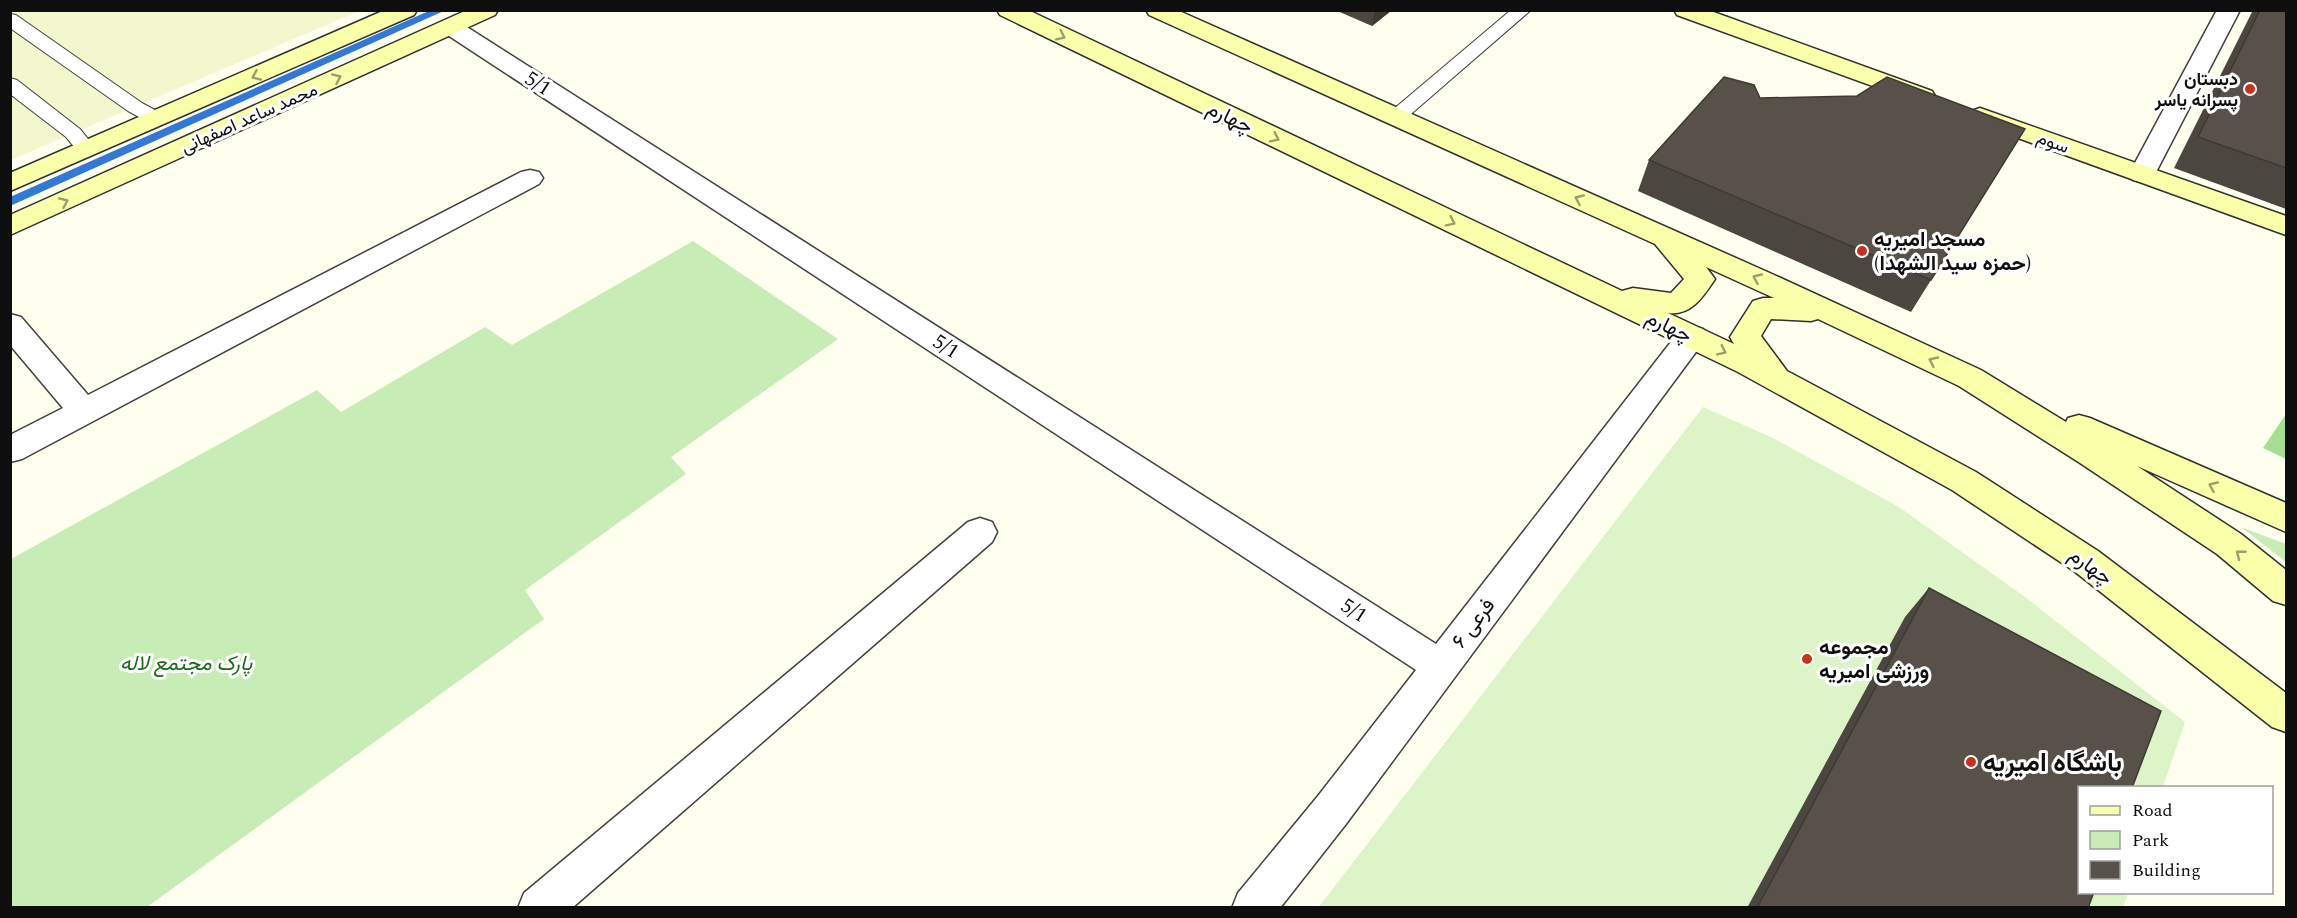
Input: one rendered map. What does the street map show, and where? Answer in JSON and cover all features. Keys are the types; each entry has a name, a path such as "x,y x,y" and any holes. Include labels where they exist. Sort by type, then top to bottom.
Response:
{"street":[{"name":"محمد ساعد اصفهانی","path":"10,183 406,10"},
{"name":"محمد ساعد اصفهانی","path":"10,226 488,10"},
{"name":"چهارم","path":"1008,10 1692,337 1779,380 1964,481 2086,561 2286,716"},
{"path":"1157,10 1828,311 1970,378 2286,518"},
{"name":"سوم","path":"1685,10 2286,226"},
{"path":"2142,174 2229,10"},
{"name":"5/1","path":"451,27 1440,666"},
{"path":"10,450 530,178"},
{"path":"1602,294 1678,304 1700,279 1661,236"},
{"path":"1779,380 1745,337 1763,308 1828,311"},
{"path":"10,324 84,411"},
{"name":"فرعی ۶","path":"1253,908 1332,810 1692,337"},
{"path":"1970,378 2089,452 2229,544 2286,590"},
{"path":"539,908 980,532"}],"lane":[{"path":"1396,117 1522,10"},
{"path":"10,19 135,107 157,119"},
{"path":"10,84 73,133 87,150"}],"green space":[{"path":"11,11 359,11 11,160"},
{"name":"پارک مجتمع لاله","path":"693,241 838,339 671,457 686,474 525,590 544,619 147,907 11,907 11,559 317,390 341,412 485,327 512,345"},
{"name":"مجموعه ورزشی امیریه","path":"1703,407 1773,438 1899,507 2025,597 2185,722 2163,786 2078,786 2078,894 2128,894 2123,907 1318,908"},
{"path":"2286,414 2286,459 2263,448"},
{"path":"2241,527 2286,544 2286,562"}],"building":[{"name":"دبستان پسرانه یاسر","path":"2260,10 2286,10 2286,168 2198,137"},
{"name":"مسجد امیریه (حمزه سید الشهدا)","path":"1724,77 1754,85 1760,98 1857,96 1887,77 2025,129 1931,280 1649,160"},
{"name":"باشگاه امیریه","path":"1929,588 2161,711 2133,786 2078,786 2078,894 2093,894 2088,908 1757,908"}],"waterway":[{"path":"10,202 441,10"}],"place":[{"name":"دبستان پسرانه یاسر","path":"2250,89"},
{"name":"مسجد امیریه (حمزه سید الشهدا)","path":"1862,251"},
{"name":"مجموعه ورزشی امیریه","path":"1807,659"},
{"name":"باشگاه امیریه","path":"1971,762"}]}
